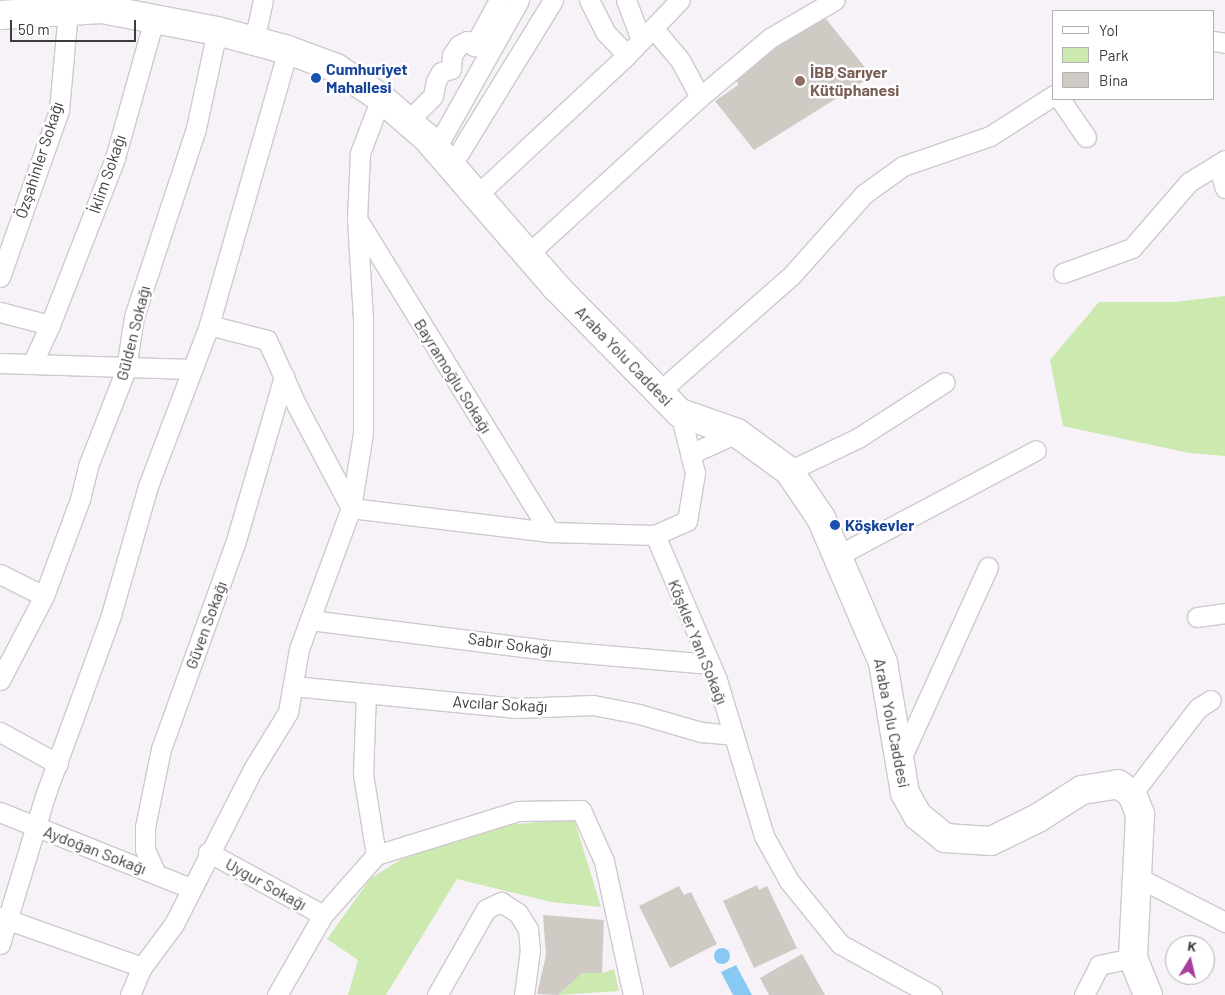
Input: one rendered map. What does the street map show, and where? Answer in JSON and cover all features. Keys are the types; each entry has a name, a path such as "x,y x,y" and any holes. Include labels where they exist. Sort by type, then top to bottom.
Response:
{"street":[{"path":"254,41 263,0"},
{"path":"444,157 553,0"},
{"path":"589,0 605,32 626,56"},
{"path":"626,0 647,34 680,60 700,97"},
{"path":"477,196 626,56 680,0"},
{"path":"528,254 700,97 770,38 835,0"},
{"path":"444,157 509,2"},
{"path":"408,121 432,96 441,72 458,72 452,55 459,45 467,41 474,46 509,2"},
{"name":"Araba Yolu Caddesi","path":"0,15 102,9 217,31 288,50 336,68 381,98 408,121 444,157 528,254 680,413 737,433 790,471 821,518 883,662 905,793 918,816 945,838 968,842 991,841 1038,818 1082,790 1118,784 1132,794"},
{"name":"Özşahinler Sokağı","path":"0,277 59,110 68,11"},
{"name":"İklim Sokağı","path":"50,325 115,158 154,19"},
{"name":"Gülden Sokağı","path":"0,680 6,650 44,596 80,499 88,466 126,369 134,317 196,128 217,31"},
{"path":"0,944 4,919 111,615 148,486 190,370 209,325 288,50"},
{"path":"660,391 791,276 864,194 903,166 990,136 1052,96"},
{"path":"130,995 142,967 174,924 208,852 288,712 300,649 351,508 363,433 363,319 357,219 360,153 381,98"},
{"path":"1061,100 1086,137"},
{"path":"1063,273 1132,248 1189,182 1222,162 1225,188"},
{"name":"Bayramoğlu Sokağı","path":"357,219 550,532"},
{"path":"0,312 50,325 32,364"},
{"path":"209,325 267,340 351,508"},
{"path":"0,363 190,370"},
{"name":"Güven Sokağı","path":"156,874 145,849 145,827 161,750 234,544 284,376"},
{"path":"790,471 858,438 946,382"},
{"path":"351,508 550,532 655,535 687,521 695,473 680,413"},
{"path":"690,454 737,433"},
{"path":"837,556 1036,450"},
{"name":"Köşkler Yanı Sokağı","path":"655,535 710,664 764,836 789,881 840,944 923,993"},
{"path":"899,762 988,567"},
{"path":"0,574 44,596"},
{"path":"1197,617 1225,613"},
{"name":"Sabır Sokağı","path":"310,620 547,650 710,664"},
{"name":"Avcılar Sokağı","path":"292,686 517,708 593,705 638,714 701,732 734,736"},
{"path":"366,693 363,774 376,855"},
{"path":"1148,995 1133,958 1134,914 1139,878 1140,814 1132,794 1198,708 1211,700"},
{"path":"0,732 58,764"},
{"path":"277,995 323,915 376,855 518,811 581,810 604,861 633,995"},
{"name":"Aydoğan Sokağı","path":"0,812 190,888"},
{"name":"Uygur Sokağı","path":"208,852 323,915"},
{"path":"1139,878 1225,922"},
{"path":"437,995 486,909 501,902 518,913 528,929 530,950 524,995"},
{"path":"4,919 142,967"},
{"path":"1084,995 1099,966 1133,958"}],"green space":[{"path":"1225,296 1225,456 1189,453 1063,426 1050,360 1099,302 1175,302"},
{"path":"574,819 601,907 551,902 457,879 386,995 348,995 358,960 327,939 371,878 410,854 492,826"},
{"path":"614,969 619,991 558,995 582,973 602,973"}],"water":[{"path":"722,948 730,956 722,964 714,956"},
{"path":"736,965 752,995 733,995 721,972"}],"building":[{"name":"İBB Sarıyer Kütüphanesi","path":"822,14 872,76 754,150 715,101 738,85 736,77"},
{"path":"757,885 759,890 767,886 797,948 754,968 723,901"},
{"path":"679,886 684,895 691,892 717,944 670,968 639,906"},
{"path":"543,915 604,920 602,973 582,973 558,995 537,994 546,955"},
{"path":"802,954 825,995 769,995 760,978"}],"place":[{"name":"Cumhuriyet Mahallesi","path":"316,78"},
{"name":"İBB Sarıyer Kütüphanesi","path":"800,81"},
{"name":"Köşkevler","path":"835,525"}]}
